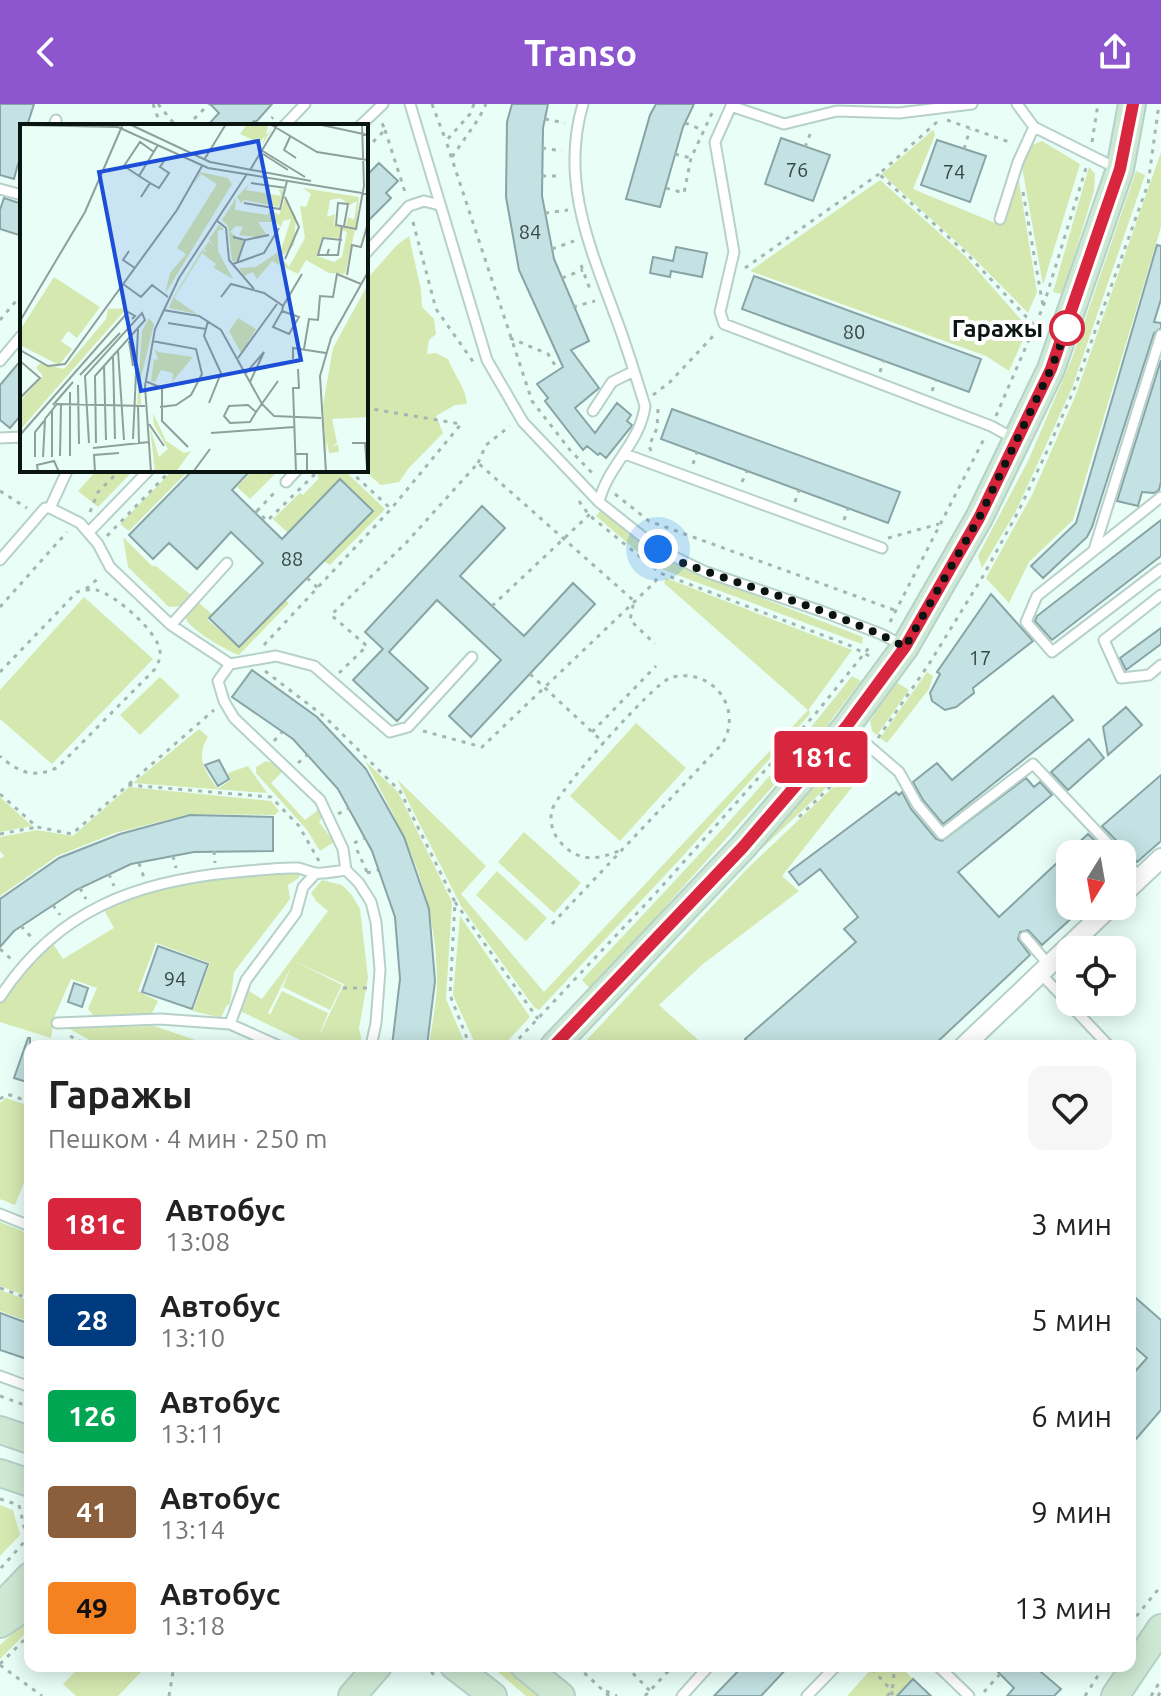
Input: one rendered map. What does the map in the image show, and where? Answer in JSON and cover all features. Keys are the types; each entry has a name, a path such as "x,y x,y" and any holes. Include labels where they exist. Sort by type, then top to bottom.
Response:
{"main road":[{"path":"560,1040 743,847 846,727 905,647 979,518 1066,329 1120,169 1132,104"},
{"path":"0,1430 24,1438"},
{"path":"0,1473 24,1482"},
{"path":"0,1612 24,1582"},
{"path":"0,1624 24,1608"},
{"path":"1136,1665 1161,1628"},
{"path":"352,1696 373,1672"},
{"path":"462,1672 493,1696"},
{"path":"531,1672 561,1696"},
{"path":"1115,1696 1131,1672"}],"street":[{"path":"1136,882 1161,858"},
{"path":"970,1040 1096,920"}],"lane":[{"path":"286,124 305,104"},
{"path":"362,124 383,104"},
{"path":"410,104 487,360 523,422 599,502 678,561 881,634 905,647"},
{"path":"583,104 577,125 575,189 584,232 645,406 638,435 603,484 599,502"},
{"path":"972,104 899,113 837,111 784,124 731,105 715,142 734,252 720,312 724,324 991,426 1017,440"},
{"path":"1017,104 1034,127 1120,169"},
{"path":"1000,219 1018,162 1034,127"},
{"path":"0,189 20,194"},
{"path":"368,251 409,206 424,201 439,205"},
{"path":"1094,550 1161,335"},
{"path":"0,361 20,337"},
{"path":"593,411 612,382 634,371"},
{"path":"0,438 20,437"},
{"path":"625,454 884,544"},
{"path":"50,508 66,472"},
{"path":"89,532 147,472"},
{"path":"286,482 295,472"},
{"path":"1161,497 1037,596 1026,622 1052,652 1161,569"},
{"path":"0,560 45,508 83,522 110,567 171,625 230,664"},
{"path":"171,625 227,563"},
{"path":"1161,595 1104,640 1121,678 1149,675 1161,665"},
{"path":"372,1040 379,989 376,922 371,902 346,870 343,849 320,800 234,718 224,701 218,681 230,664 250,660 276,656 314,666 390,732 408,727 472,657"},
{"path":"846,727 899,772 917,804 942,834 1033,764 1105,840"},
{"path":"0,997 25,961 58,932 111,901 147,886 191,876 251,871 298,868 316,873 346,870"},
{"path":"230,1024 246,980 296,913 303,887 316,873"},
{"path":"1136,873 1141,878"},
{"path":"1025,937 1045,969 1104,1040"},
{"path":"57,1023 160,1019 230,1024 266,1040"},
{"path":"0,1214 24,1224"},
{"path":"0,1376 24,1385"},
{"path":"682,1696 704,1672"},
{"path":"807,1696 830,1672"},
{"path":"944,1672 969,1696"}],"path":[{"path":"155,104 160,124"},
{"path":"155,104 174,124"},
{"path":"189,124 209,104"},
{"path":"432,104 532,401 570,450 603,484 649,521 897,611"},
{"path":"446,141 470,114 474,104"},
{"path":"452,157 486,104"},
{"path":"666,188 684,193 691,158 717,104"},
{"path":"518,1040 744,795 881,634 897,611 991,426 1043,307 1090,156 1098,104"},
{"path":"734,276 879,174 941,118 1014,144 1043,307"},
{"path":"545,119 568,124"},
{"path":"685,123 703,130"},
{"path":"964,149 970,128"},
{"path":"385,130 436,309 480,372"},
{"path":"542,148 565,152"},
{"path":"675,154 691,158"},
{"path":"879,174 965,252 1035,326"},
{"path":"542,176 564,176"},
{"path":"545,213 568,210"},
{"path":"552,249 574,241"},
{"path":"562,278 583,270"},
{"path":"0,320 20,296"},
{"path":"573,307 595,301"},
{"path":"652,396 670,382 724,324"},
{"path":"509,338 548,354 558,370"},
{"path":"879,374 884,360"},
{"path":"931,393 936,380"},
{"path":"652,455 649,446 657,428 657,407"},
{"path":"368,408 461,424 391,509 250,660 325,717 400,791 455,902 538,1019"},
{"path":"331,681 367,646 331,615 406,543 478,463 486,445 503,430"},
{"path":"691,471 697,452"},
{"path":"478,463 634,601"},
{"path":"740,488 747,471"},
{"path":"0,607 65,533 83,522 98,492 118,472"},
{"path":"98,544 169,472"},
{"path":"266,501 256,512 267,521 317,472"},
{"path":"351,472 391,509"},
{"path":"793,507 799,490"},
{"path":"842,524 848,508"},
{"path":"492,606 580,522"},
{"path":"884,544 939,524"},
{"path":"0,672 77,592 84,590 110,567"},
{"path":"408,727 482,747 655,582 660,573"},
{"path":"307,578 318,588"},
{"path":"0,756 23,773 40,775 58,767 155,669 161,657 154,635 107,594 84,590"},
{"path":"634,601 630,620 655,644"},
{"path":"592,732 656,666"},
{"path":"530,674 604,743"},
{"path":"552,924 623,849 722,744 730,719 728,706 722,694 698,678 682,676 667,679 557,796 551,823 561,843 582,857 592,859 623,849"},
{"path":"0,834 37,827 72,834 224,701"},
{"path":"272,743 282,732"},
{"path":"295,766 307,755"},
{"path":"128,785 271,797 299,826 320,862"},
{"path":"0,794 37,827"},
{"path":"337,814 349,808"},
{"path":"214,851 215,868"},
{"path":"173,856 177,873"},
{"path":"139,863 145,881"},
{"path":"367,873 378,870"},
{"path":"109,874 116,891"},
{"path":"80,888 89,904"},
{"path":"455,902 450,995 468,1040"},
{"path":"53,905 65,920"},
{"path":"21,926 35,942"},
{"path":"0,949 14,963"},
{"path":"343,988 369,988"},
{"path":"67,1034 78,1040"},
{"path":"0,1099 7,1094 24,1100"},
{"path":"0,1288 24,1297"},
{"path":"0,1396 24,1405"},
{"path":"0,1499 19,1505 24,1526"},
{"path":"0,1569 24,1542"},
{"path":"1136,1617 1161,1586"},
{"path":"24,1640 0,1665 42,1696"},
{"path":"169,1696 173,1672"},
{"path":"583,1672 609,1696"},
{"path":"632,1672 650,1691"},
{"path":"645,1696 667,1672"},
{"path":"874,1672 890,1694"},
{"path":"890,1694 894,1672"},
{"path":"1085,1696 1100,1672"},
{"path":"984,1692 1000,1674"},
{"path":"1151,1696 1161,1680"},
{"path":"604,1691 617,1696"}],"green space":[{"path":"933,130 935,135 913,189 1000,225 1018,175 1037,292 1028,313 972,256 882,174"},
{"path":"1042,141 1080,164 1043,285 1021,161 1032,145"},
{"path":"1161,152 1161,227 1073,520 1029,562 1009,603 986,578 1032,495 1075,397"},
{"path":"1089,167 1095,174 1094,191 1064,289 1061,294 1053,292"},
{"path":"1136,171 1145,175 1072,388 1017,509 982,568 978,556 1028,461 1071,361"},
{"path":"880,180 965,256 1028,328 1009,371 986,356 750,271"},
{"path":"409,236 422,307 434,319 436,334 429,340 427,354 436,353 448,359 467,404 455,405 436,416 443,433 399,482 381,485 365,472 368,472 368,278"},
{"path":"95,472 132,472 98,507 78,491"},
{"path":"171,472 187,472 129,531 120,524"},
{"path":"251,472 277,472 250,499 237,487"},
{"path":"320,472 346,472 385,509 330,565 324,561 372,511 340,480 288,533 273,519 300,493 303,495 319,478 317,475"},
{"path":"601,510 669,562 863,637 862,644 664,570 646,559 596,516"},
{"path":"123,537 152,566 191,595 180,606 169,607 128,567"},
{"path":"666,578 852,650 809,709 810,714 539,1010 461,906 397,779 486,866 461,894 544,992 808,710 664,583"},
{"path":"84,597 153,659 52,764 0,719 0,690"},
{"path":"285,600 289,603 239,655 200,633 186,618 188,611 198,602 212,614 208,620 239,647"},
{"path":"927,672 933,676 929,689 887,743 880,738"},
{"path":"852,676 861,681 825,728 591,990 582,980 754,793"},
{"path":"160,677 180,696 140,735 120,715"},
{"path":"896,682 909,690 877,735 872,731 870,721"},
{"path":"636,723 686,768 620,841 570,796"},
{"path":"199,729 208,737 202,751 203,764 218,789 230,780 228,773 248,766 267,793 133,783"},
{"path":"842,754 861,755 742,867"},
{"path":"865,757 871,763 782,876 799,891 703,964 659,1005 698,1040 587,1040 748,868"},
{"path":"266,761 282,772 271,783 305,820 318,810 322,817 319,822 334,842 320,851 307,830 256,773 256,767"},
{"path":"365,761 398,792 452,902 446,999 463,1040 430,1040 437,979 431,919 416,865"},
{"path":"129,787 271,801 279,811 275,815 190,814 115,833 57,856 0,896 0,859 4,856 0,851 0,837 37,830 73,836"},
{"path":"0,797 32,826 0,832"},
{"path":"524,832 581,883 554,913 498,862"},
{"path":"497,871 547,918 526,941 476,895"},
{"path":"299,872 299,878 288,885 290,899 234,972 230,1004 221,1018 193,1011 210,963 156,943 138,991 158,1001 150,1017 93,1015 88,1009 97,988 71,979 55,1015 51,1038 0,1022 0,1003 24,966 52,942 63,959 114,928 104,910 112,904 172,882"},
{"path":"322,880 342,885 360,909 368,977 359,1029 362,1040 300,1040 240,1011 246,989 262,999 328,911 311,893","holes":["294,961 344,984 318,1038 328,1013 282,991 270,1015 268,1013 291,967 283,987 330,1010 342,985"]},
{"path":"460,916 530,1017 509,1040 473,1040 453,995"},
{"path":"154,1026 195,1040 89,1040 68,1028"},
{"path":"6,1098 24,1104 24,1183 15,1205 0,1199 0,1103"},
{"path":"0,1222 24,1232 24,1295 0,1286"},
{"path":"0,1290 24,1299 24,1320 0,1311"},
{"path":"0,1505 13,1510 20,1535 0,1556"},
{"path":"24,1623 24,1635 0,1659 0,1645"},
{"path":"75,1672 141,1672 118,1696 76,1696 63,1684"},
{"path":"498,1672 517,1672 546,1696 526,1696"},
{"path":"869,1672 906,1672 913,1679 903,1690 908,1696 847,1696"}],"building":[{"path":"0,104 34,104 28,124 20,124 20,164 14,179 0,175"},
{"path":"210,104 272,104 251,124 209,124 219,113"},
{"path":"512,104 548,104 543,128 542,196 554,259 589,341 571,350 599,388 575,408 595,433 617,403 631,415 627,421 631,427 606,458 587,446 583,450 545,401 548,398 537,384 563,367 519,270 506,197 507,122"},
{"path":"656,104 694,104 683,127 660,207 626,199 650,115"},
{"path":"781,138 830,155 813,201 765,184"},
{"path":"937,140 986,156 970,202 921,185"},
{"path":"379,163 398,181 386,193 391,198 368,221 368,174"},
{"path":"4,198 20,203 20,235 0,229 0,210"},
{"path":"1157,245 1161,246 1161,299 1154,322 1161,323 1161,328 1154,333 1092,527 1087,537 1043,578 1031,566 1076,523"},
{"path":"676,247 707,253 702,277 671,271 670,277 650,273 653,257 673,261"},
{"path":"754,276 981,359 969,392 742,309"},
{"path":"1161,360 1161,482 1159,490 1154,493 1142,492 1138,506 1117,501"},
{"path":"20,361 20,416 10,428 0,420 0,385"},
{"path":"672,409 900,492 888,523 661,439"},
{"path":"191,472 249,472 232,490 282,539 340,479 373,511 239,647 209,618 263,563 231,532 197,569 169,543 153,559 129,535"},
{"path":"482,506 505,528 460,576 524,636 573,583 595,604 471,737 449,716 501,660 437,600 389,652 428,688 397,721 353,680 383,649 365,632"},
{"path":"1161,520 1161,556 1052,640 1035,621 1037,616"},
{"path":"991,594 1033,641 973,688 974,693 956,707 945,710 932,701 930,693 940,674 937,672"},
{"path":"1161,628 1161,644 1126,670 1120,658"},
{"path":"252,670 317,717 366,769 404,837 429,909 435,981 428,1040 393,1040 400,979 395,917 372,851 338,789 293,739 232,697"},
{"path":"1053,696 1073,720 943,824 913,782 937,763 952,780"},
{"path":"1126,707 1142,725 1108,755 1103,727"},
{"path":"1089,739 1104,758 1068,790 1051,772"},
{"path":"219,760 229,779 218,786 205,765"},
{"path":"1161,775 1161,841 1137,862 1136,840 1116,840 1102,826"},
{"path":"1026,778 1034,787 1040,782 1052,795 958,872 999,917 1056,864 1056,920 1070,920 1042,945 1028,930 1020,932 1018,939 1030,955 939,1040 746,1040 856,942 844,929 858,917 820,869 799,885 789,872 896,792 899,795 902,792 911,809 936,839 942,841"},
{"path":"190,815 273,817 273,851 194,852 131,864 76,890 14,931 0,947 0,899 59,858 120,834"},
{"path":"158,946 208,964 192,1009 142,992"},
{"path":"74,983 88,988 82,1007 68,1002"},
{"path":"24,1049 24,1081 14,1078"},
{"path":"1136,1298 1161,1320 1161,1410 1136,1439 1136,1370 1147,1358 1136,1348"},
{"path":"0,1313 24,1322 24,1358 0,1350"},
{"path":"737,1672 783,1672 761,1696 714,1696"},
{"path":"998,1672 1041,1672 1061,1689 1054,1696 1007,1696 1014,1688"},
{"path":"913,1679 931,1696 897,1696"}],"bus line":[{"name":"181с","path":"560,1040 743,847 846,727 905,647 979,518 1051,369 1120,169 1133,104"}],"place":[{"name":"Гаражы","path":"1067,328"}],"route":[{"path":"658,549 678,561 821,611 881,634 905,647 979,518 1051,369 1067,328"}]}
